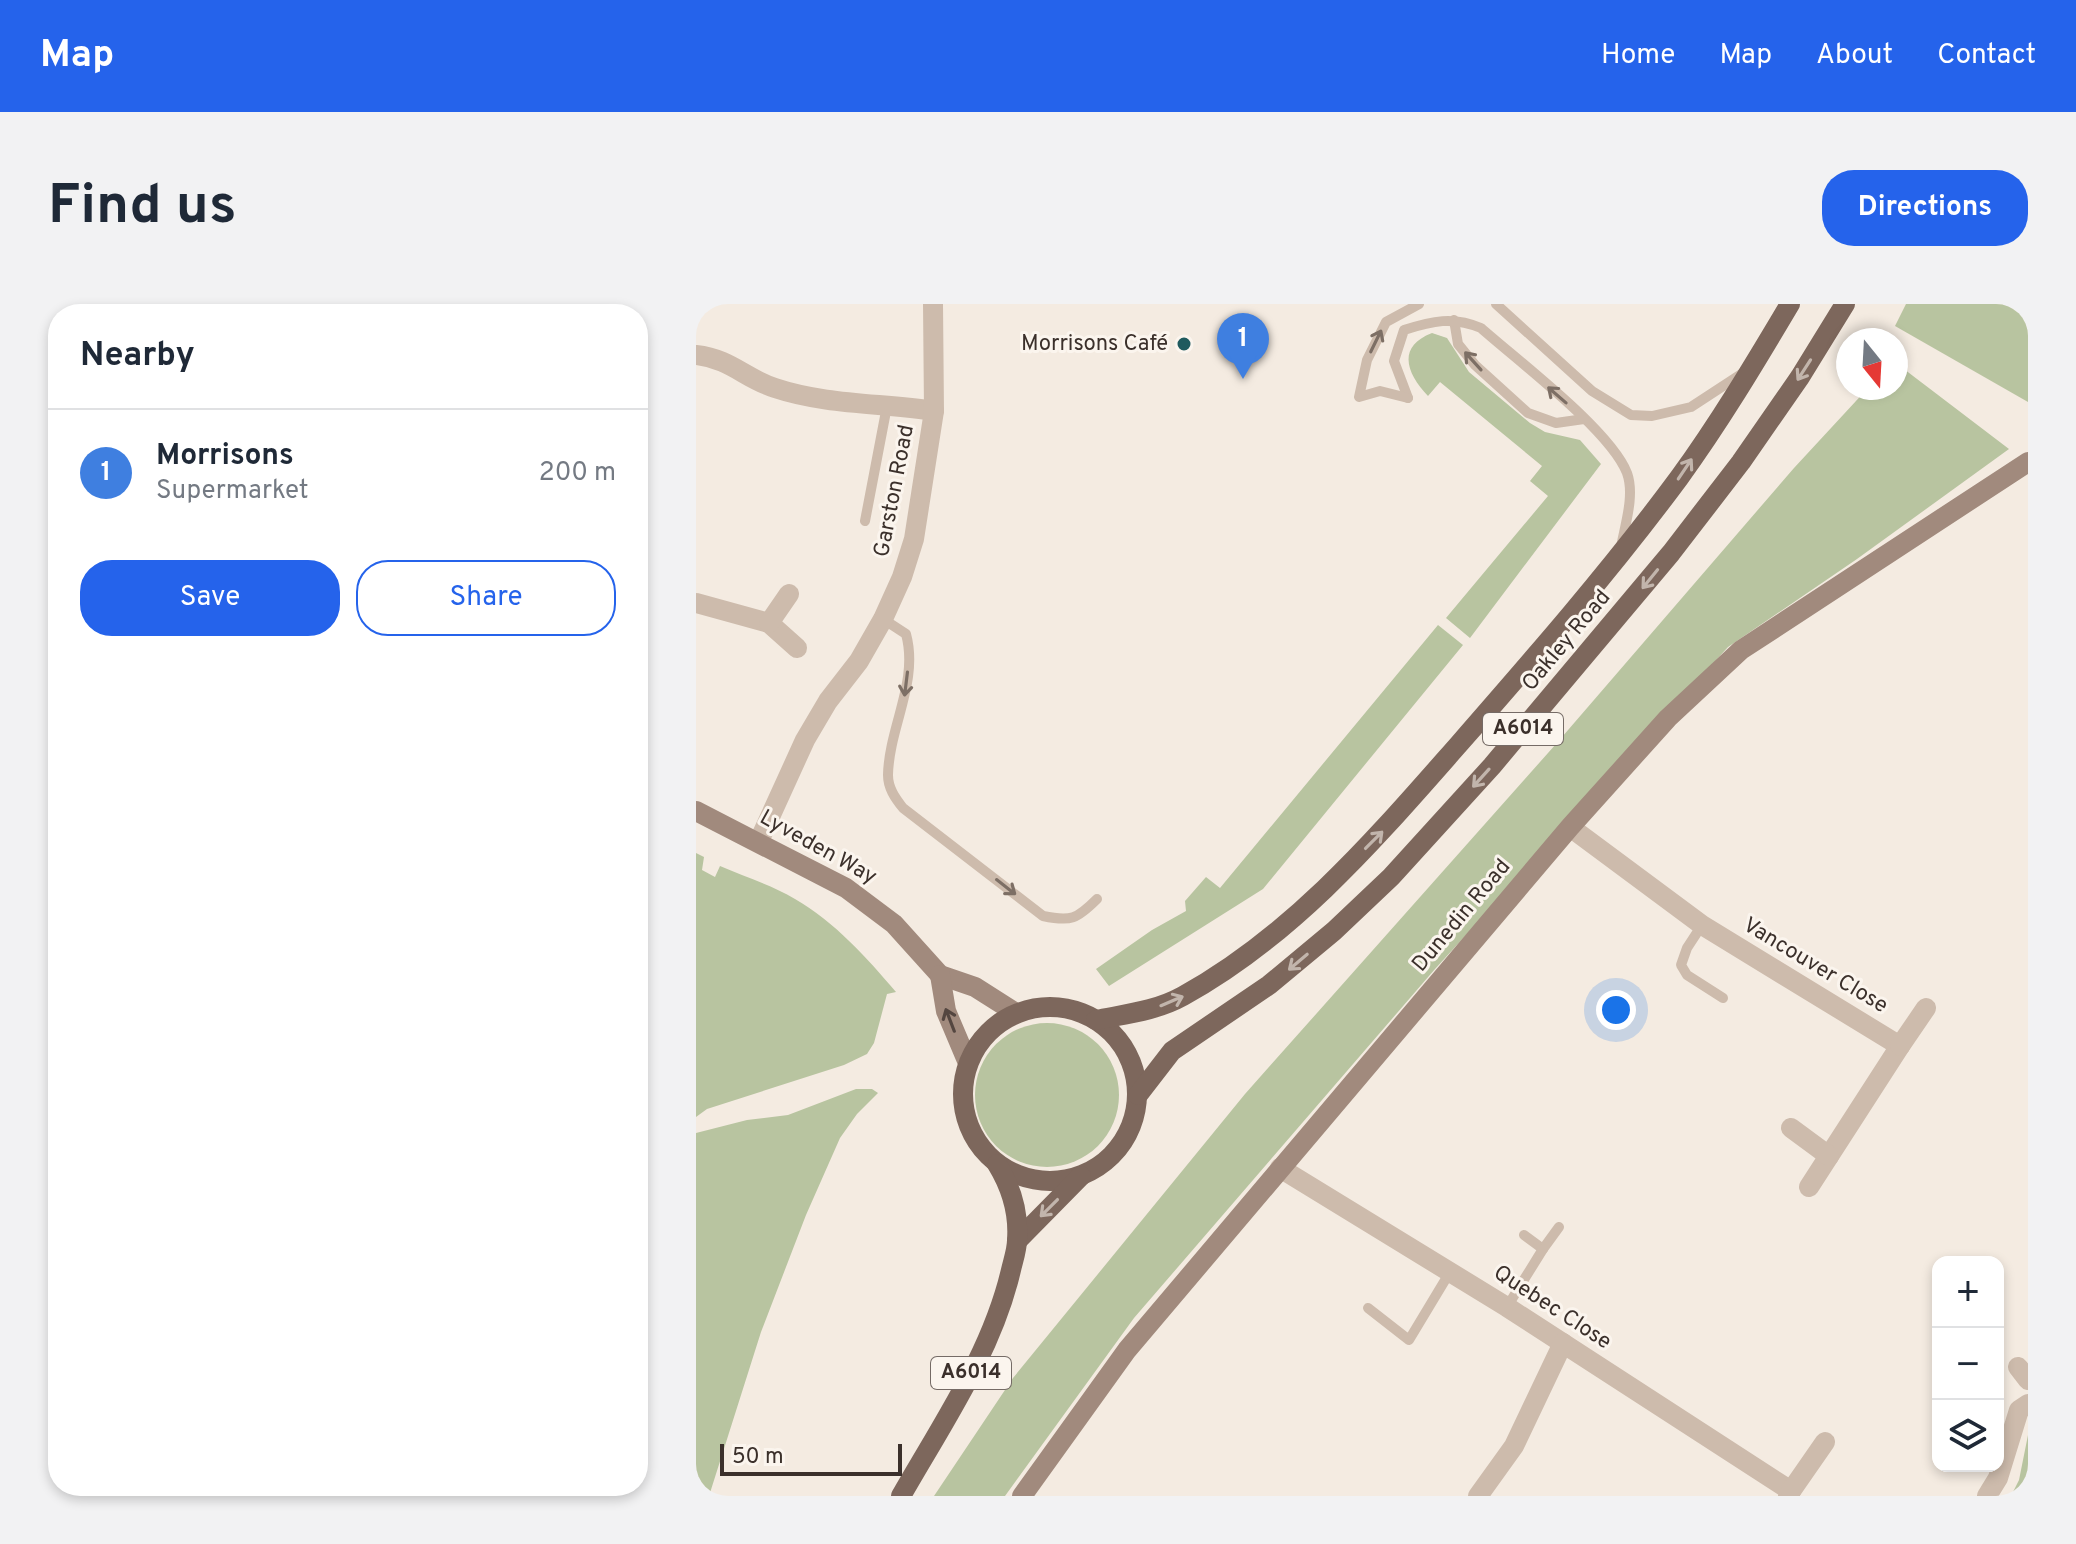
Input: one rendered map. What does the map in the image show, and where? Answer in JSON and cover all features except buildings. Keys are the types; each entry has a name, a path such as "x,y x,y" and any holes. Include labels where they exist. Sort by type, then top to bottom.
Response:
{"main road":[{"name":"Oakley Road","path":"1096,1020 1149,1010 1181,998 1218,975 1293,919 1383,830 1619,557 1681,475 1790,304"},
{"name":"Oakley Road","path":"1138,1095 1172,1051 1269,985 1334,931 1391,877 1492,766 1663,564 1732,474 1800,377 1845,304"},
{"path":"1043,1007 1071,1009 1096,1020 1119,1040 1133,1066 1138,1095 1133,1121 1121,1144 1103,1163 1081,1176 1017,1241 1015,1211 1008,1183 997,1164 978,1144 966,1119 962,1091 968,1063 979,1042 1016,1013 1043,1007"},
{"path":"997,1164 1023,1178 1052,1181 1081,1176"},
{"name":"A6014","path":"901,1496 977,1363 1004,1299 1017,1241"}],"street":[{"name":"Garston Road","path":"759,841 805,740 828,701 859,661 902,577 914,539 934,411 933,304"},
{"path":"696,355 716,357 774,388 831,400 934,411"},
{"name":"Dunedin Road","path":"1022,1496 1127,1350 1570,827 1668,718 1741,650 2028,462"},
{"path":"769,623 789,594"},
{"path":"696,603 769,623 797,648"},
{"name":"Lyveden Way","path":"696,811 846,888 894,924 940,975 975,987 1016,1013"},
{"name":"Vancouver Close","path":"1570,827 1702,925 1900,1046"},
{"path":"940,975 946,1011 968,1063"},
{"path":"1809,1187 1926,1008"},
{"path":"1791,1128 1829,1156"},
{"name":"Quebec Close","path":"1280,1168 1507,1307 1789,1494"},
{"path":"1486,1493 1514,1446 1563,1343"},
{"path":"1987,1496 1998,1478 2019,1410 2028,1404"},
{"path":"1789,1494 1825,1442"}],"lane":[{"path":"1419,304 1386,322 1367,360 1359,397 1380,391 1408,398 1394,361 1404,330 1437,320 1454,320 1481,328 1605,439 1627,475 1630,496 1619,557"},
{"path":"1496,304 1592,391 1631,415 1652,416 1691,407 1751,368"},
{"path":"1454,320 1458,344 1475,365 1528,413 1556,423 1584,419"},
{"path":"865,521 887,404"},
{"path":"883,619 903,630 910,649 907,689 888,776 892,794 903,808 1043,916 1065,921 1081,915 1097,899"},
{"path":"1702,925 1687,948 1681,965 1687,975 1723,998"},
{"path":"1507,1307 1559,1227"},
{"path":"1524,1235 1543,1249"},
{"path":"1368,1308 1409,1340 1450,1272"}],"green space":[{"path":"1906,304 2028,304 2028,402 1908,333 1908,328 1895,326"},
{"path":"1432,333 1447,338 1469,372 1530,423 1545,432 1580,440 1601,464 1470,638 1446,618 1548,496 1530,481 1542,466 1440,382 1428,396 1421,388 1411,370 1409,353 1421,339"},
{"path":"1908,372 2009,449 1728,647 1435,969 1134,1318 1005,1496 934,1496 1013,1378 1245,1094 1556,744 1794,468 1857,400 1908,400"},
{"path":"1438,625 1463,645 1263,889 1109,986 1096,969 1152,930 1186,911 1185,901 1206,877 1220,888"},
{"path":"696,853 704,857 702,870 715,877 720,866 777,889 810,908 850,941 896,992 887,994 874,1043 867,1054 844,1065 707,1109 696,1117"},
{"path":"1047,1023 1075,1028 1098,1044 1114,1067 1119,1095 1114,1123 1098,1146 1075,1162 1047,1167 1019,1162 996,1146 980,1123 975,1095 980,1067 996,1044 1019,1028"},
{"path":"856,1089 872,1089 878,1093 857,1114 840,1138 806,1215 761,1332 709,1496 696,1496 696,1133 747,1120 788,1115"},
{"path":"2028,1435 2028,1496 2011,1496 2019,1480"}],"place":[{"name":"Morrisons Café","path":"1184,344"},
{"name":"Morrisons","path":"1243,379"}]}
